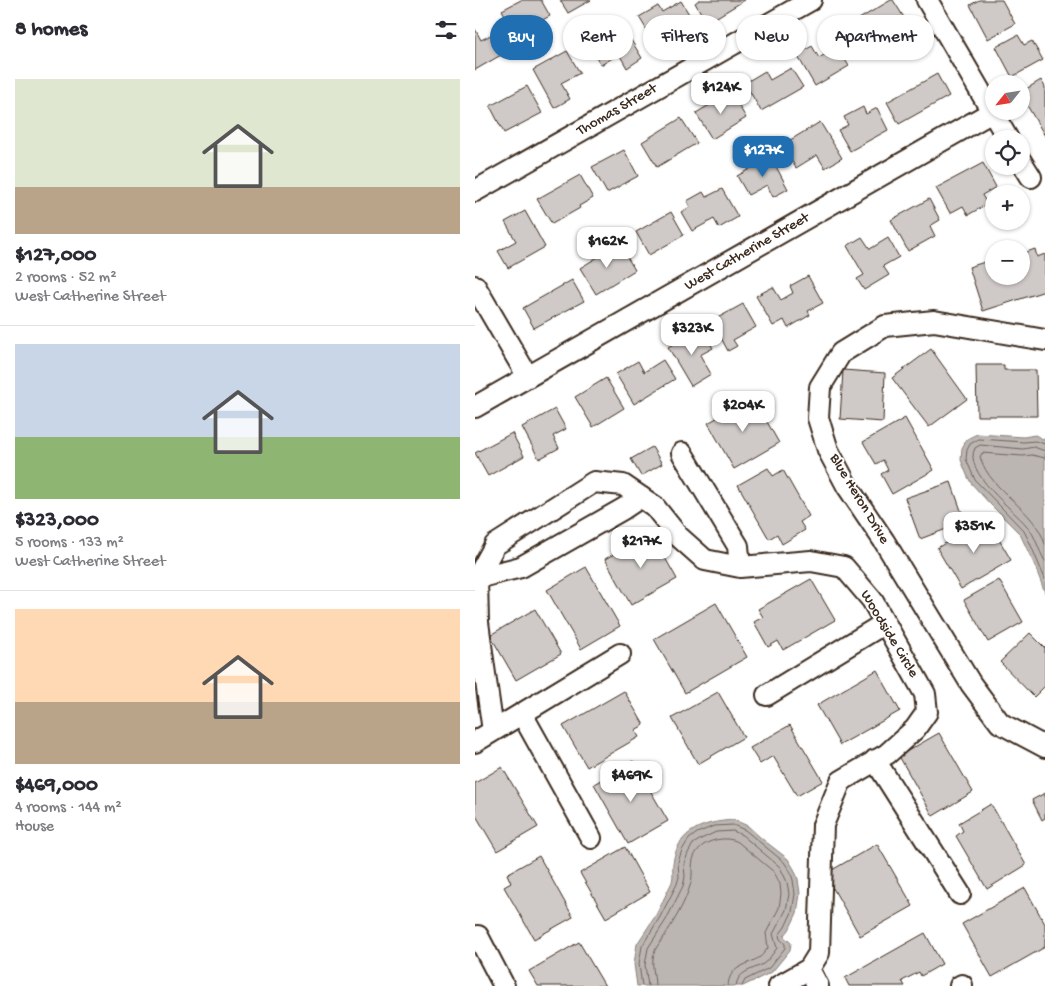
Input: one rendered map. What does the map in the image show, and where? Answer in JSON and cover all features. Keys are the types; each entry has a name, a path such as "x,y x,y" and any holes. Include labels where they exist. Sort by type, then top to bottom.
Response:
{"street":[{"name":"Thomas Street","path":"475,191 811,0"},
{"path":"927,0 985,100"},
{"name":"West Catherine Street","path":"475,407 985,116"},
{"path":"475,286 528,377"},
{"name":"Blue Heron Drive","path":"1045,340 934,321 885,326 841,353 820,386 818,418 828,450 847,486 884,541 971,684 1000,723 1045,747"},
{"path":"682,453 738,546 739,567"},
{"name":"Woodside Circle","path":"493,731 480,668 477,578 495,545 594,482 623,485 654,506 677,536 705,560 739,567 811,561 844,567 872,600 925,694 927,712 915,729 887,754 841,781 823,825 819,952 813,977 779,986"},
{"path":"477,578 521,566 641,497"},
{"path":"767,695 885,623"},
{"path":"475,742 620,654"},
{"path":"522,714 591,838"},
{"path":"875,760 960,894"},
{"path":"478,936 504,986"}],"water":[{"path":"977,434 1024,437 1035,435 1045,440 1045,593 1020,534 971,483 967,475 961,460 962,448 967,439"},
{"path":"734,820 748,826 788,859 794,869 798,879 800,894 797,913 784,936 791,943 790,950 772,972 743,986 637,986 634,964 637,944 656,915 672,882 673,863 681,842 687,835 703,826"}],"building":[{"path":"521,0 541,0 549,15 505,15 502,10"},
{"path":"560,0 591,0 568,13"},
{"path":"699,0 745,0 720,15 702,15 695,3"},
{"path":"893,0 902,15 866,15"},
{"path":"979,0 1002,0 1015,24 988,39 970,5"},
{"path":"681,1 690,15 643,15 643,24 639,17 658,6 662,12"},
{"path":"475,29 481,40 490,36 490,60 492,60 475,70"},
{"path":"1018,35 1024,45 1032,41 1043,60 1016,75 1011,75 996,47"},
{"path":"633,43 642,58 627,68 622,60 633,60"},
{"path":"812,46 817,55 817,60 845,60 849,66 815,86 800,60 807,60 807,49"},
{"path":"563,53 563,60 572,60 580,73 561,83 570,99 554,108 533,70"},
{"path":"598,60 609,60 601,65"},
{"path":"791,68 803,87 761,111 745,83 765,71 770,80"},
{"path":"937,74 949,96 899,124 887,102"},
{"path":"1041,80 1045,87 1045,136 1030,110 1030,87"},
{"path":"527,86 542,113 504,133 490,106"},
{"path":"731,92 746,118 712,139 696,113"},
{"path":"863,107 866,114 877,108 888,130 850,151 838,130 848,125 844,117"},
{"path":"681,118 697,143 657,167 642,142"},
{"path":"820,122 842,158 825,168 817,155 796,168 782,145"},
{"path":"624,150 638,176 607,193 592,167"},
{"path":"771,157 788,189 773,197 767,185 748,195 737,176"},
{"path":"983,163 985,175 990,175 995,185 985,185 985,193 982,195 985,205 968,215 963,206 950,213 936,188"},
{"path":"580,175 593,198 552,224 537,199"},
{"path":"722,189 738,217 719,228 714,219 692,231 681,212 690,207 687,201 703,192 706,197"},
{"path":"929,199 940,220 930,226 935,236 908,251 891,220"},
{"path":"525,211 545,247 508,268 498,251 516,241 505,222"},
{"path":"671,212 684,235 649,255 636,232"},
{"path":"862,237 870,249 888,238 899,257 883,266 889,275 864,290 857,279 864,275 847,246"},
{"path":"619,244 635,270 596,294 580,268"},
{"path":"1035,249 1037,257 1045,254 1045,291 983,311 969,267 985,262 985,285 1030,285 1030,251"},
{"path":"808,276 823,303 808,311 810,315 788,328 784,320 773,326 756,296 773,287 781,300 793,293 790,286"},
{"path":"572,280 584,301 534,328 523,308"},
{"path":"743,304 756,327 733,340 737,346 728,351 712,321"},
{"path":"701,328 713,348 700,355 711,374 691,386 668,347"},
{"path":"931,349 967,399 929,427 892,378"},
{"path":"663,360 675,379 634,404 616,374 638,361 644,372"},
{"path":"976,365 1004,365 1004,370 1036,370 1037,416 977,416"},
{"path":"843,370 885,373 883,422 840,419"},
{"path":"606,378 624,408 593,427 575,397"},
{"path":"753,397 779,443 734,469 708,423"},
{"path":"555,409 566,429 553,436 559,448 539,459 522,427"},
{"path":"905,418 934,470 892,494 881,474 888,470 883,460 876,464 863,442"},
{"path":"512,433 524,456 488,476 475,453"},
{"path":"652,447 662,464 641,476 631,459"},
{"path":"768,468 773,476 783,470 809,516 800,522 805,530 782,544 777,534 769,539 738,485"},
{"path":"951,482 965,522 920,539 905,498"},
{"path":"987,519 1011,560 961,589 937,548"},
{"path":"651,533 677,579 631,605 605,559"},
{"path":"586,567 620,626 581,649 547,590"},
{"path":"811,579 835,620 783,650 778,641 768,647 754,622 763,617 758,609"},
{"path":"999,580 1023,622 988,642 964,600"},
{"path":"716,603 747,657 685,693 654,639"},
{"path":"535,609 561,654 516,680 490,635"},
{"path":"1030,633 1045,648 1045,686 1034,697 1000,662"},
{"path":"877,670 900,711 840,745 817,705"},
{"path":"624,691 644,725 635,730 639,737 587,767 563,726"},
{"path":"718,692 744,737 698,764 672,718"},
{"path":"790,725 823,781 797,796 773,756 760,764 750,748"},
{"path":"939,733 973,792 933,816 899,756"},
{"path":"633,761 668,821 628,844 594,784"},
{"path":"502,767 538,827 497,851 475,814 475,783"},
{"path":"1045,793 1045,818 1042,820 1032,800"},
{"path":"991,804 1026,865 987,889 956,836 963,831 959,823"},
{"path":"877,844 913,906 860,936 825,874"},
{"path":"625,847 650,892 606,918 580,873"},
{"path":"539,856 573,917 534,939 504,887 511,883 507,874"},
{"path":"1025,888 1045,924 1045,947 992,977 962,924"},
{"path":"925,933 942,964 921,976 919,972 902,981 905,986 849,986 845,978"},
{"path":"579,942 605,986 538,986 529,971"}]}
